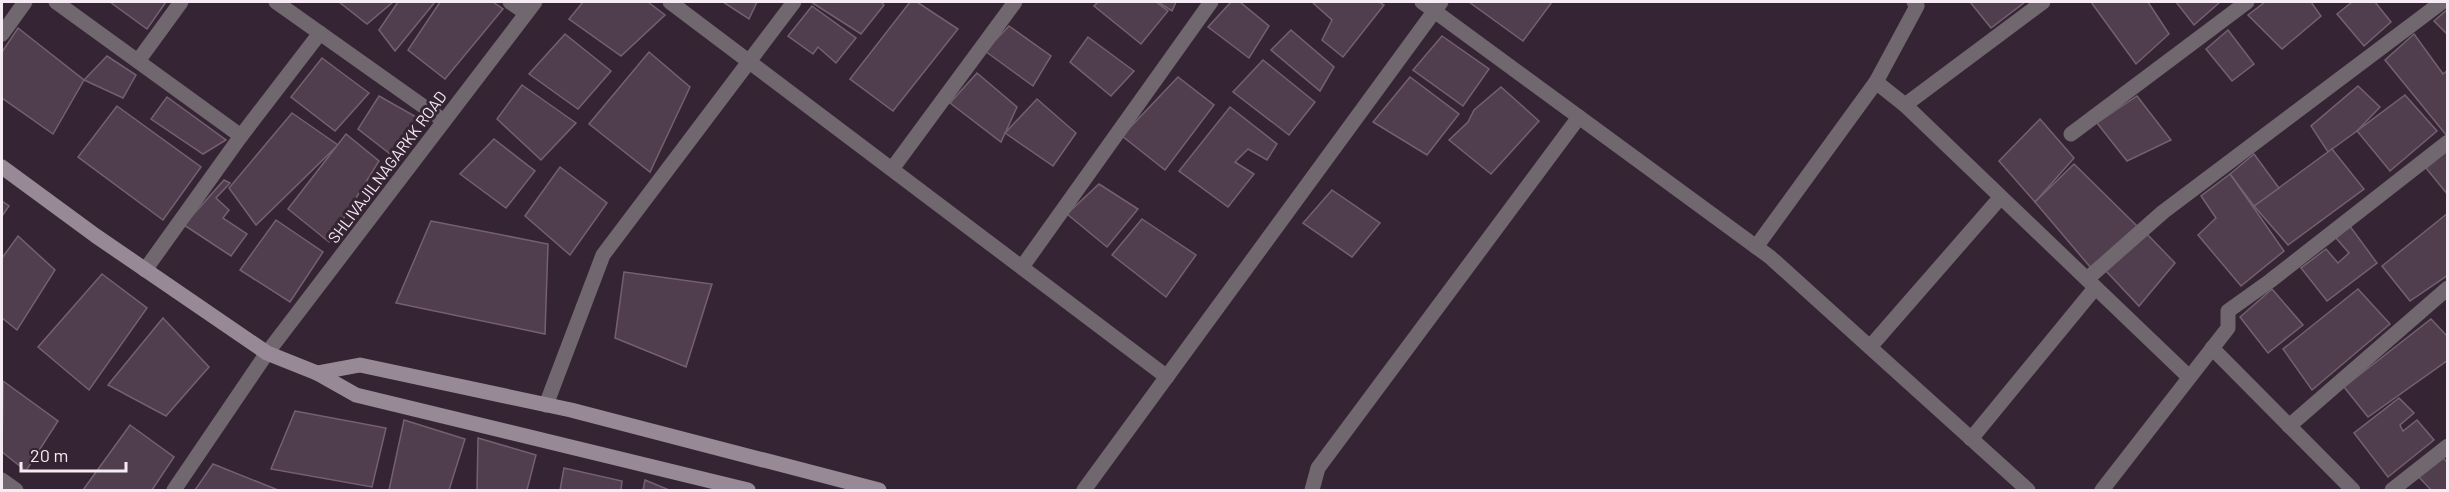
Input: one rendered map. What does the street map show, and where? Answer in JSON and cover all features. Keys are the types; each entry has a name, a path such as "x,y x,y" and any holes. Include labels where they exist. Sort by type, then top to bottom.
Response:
{"street":[{"path":"2,34 25,2"},
{"path":"56,2 241,136"},
{"path":"138,61 181,2"},
{"path":"276,2 444,122"},
{"path":"510,2 530,7"},
{"path":"670,2 1167,377"},
{"path":"546,405 603,255 794,2"},
{"path":"892,169 1015,2"},
{"path":"1022,267 1211,2"},
{"path":"1756,247 1876,82 1917,6 1914,2"},
{"path":"1905,105 2043,2"},
{"path":"2071,134 2247,2"},
{"path":"1971,439 2091,284 2163,212 2442,2"},
{"path":"1084,490 1433,4 1580,117 1756,247 2028,490"},
{"name":"SHLIVAJILNAGARKK ROAD","path":"174,490 267,353 530,7"},
{"path":"145,270 241,136 320,33"},
{"path":"1876,82 1905,105 2189,377"},
{"path":"1312,490 1318,468 1580,117"},
{"path":"2102,490 2228,328 2228,311 2448,142"},
{"path":"2,167 145,270 267,353 317,374 356,395 748,490"},
{"path":"1870,347 2000,198"},
{"path":"2289,426 2448,288"},
{"path":"2212,348 2352,490"},
{"path":"317,374 360,364 546,405 879,490"},
{"path":"2392,490 2448,446"},
{"path":"2,480 16,490"}],"building":[{"path":"110,2 166,2 147,29"},
{"path":"339,2 393,2 367,24"},
{"path":"398,2 435,2 395,51 379,30"},
{"path":"440,2 493,2 503,9 445,79 408,50"},
{"path":"583,2 648,2 665,15 621,56 569,19"},
{"path":"723,2 757,2 749,19"},
{"path":"811,2 881,2 884,5 861,34"},
{"path":"910,2 917,2 958,29 893,111 850,79"},
{"path":"1098,2 1156,2 1168,11 1141,44 1094,6"},
{"path":"1158,2 1176,2 1172,11"},
{"path":"1231,2 1240,2 1269,26 1249,58 1208,27"},
{"path":"1312,2 1379,2 1384,5 1343,57 1322,40 1332,20"},
{"path":"1469,2 1552,2 1523,41"},
{"path":"1970,2 2025,2 1991,28"},
{"path":"2091,2 2148,2 2169,34 2136,64"},
{"path":"2176,2 2220,2 2194,25"},
{"path":"2265,2 2311,2 2321,16 2282,49 2248,15"},
{"path":"2352,2 2375,2 2391,22 2364,46 2337,14"},
{"path":"812,6 856,38 836,63 818,47 813,54 788,36"},
{"path":"2448,9 2448,35 2434,21"},
{"path":"1009,26 1051,56 1033,86 985,51"},
{"path":"18,28 84,80 53,134 2,98 2,52"},
{"path":"1291,30 1334,67 1320,91 1271,50"},
{"path":"2228,30 2254,64 2232,81 2206,49"},
{"path":"565,34 611,71 578,109 529,74"},
{"path":"2414,34 2443,74 2448,70 2447,136 2385,60"},
{"path":"1442,36 1489,69 1463,106 1413,70"},
{"path":"1088,37 1134,71 1111,96 1070,62"},
{"path":"649,52 690,87 650,172 589,124"},
{"path":"107,56 136,75 123,98 84,80"},
{"path":"322,58 369,93 335,131 291,97"},
{"path":"1263,60 1315,102 1289,135 1233,92"},
{"path":"977,73 1017,107 1001,142 950,103"},
{"path":"1178,77 1214,105 1165,170 1122,136"},
{"path":"1410,77 1459,114 1427,155 1373,122"},
{"path":"522,85 576,123 541,160 497,119"},
{"path":"2358,86 2380,107 2357,131 2328,152 2311,126"},
{"path":"1501,87 1539,121 1491,174 1449,140 1468,122 1474,110"},
{"path":"2405,95 2437,131 2390,171 2357,131"},
{"path":"379,96 418,118 394,157 358,129"},
{"path":"2137,96 2171,140 2127,161 2097,123"},
{"path":"167,97 226,140 203,154 151,119"},
{"path":"1037,99 1076,133 1053,166 1005,133"},
{"path":"117,106 201,167 163,220 78,157"},
{"path":"1230,107 1277,144 1267,160 1248,149 1235,162 1254,174 1228,207 1179,171"},
{"path":"292,113 338,145 256,225 229,188"},
{"path":"2040,119 2074,158 2035,202 1999,161"},
{"path":"346,134 379,161 329,242 288,209"},
{"path":"494,139 535,171 506,208 460,174"},
{"path":"2332,149 2364,189 2288,245 2254,206"},
{"path":"2448,150 2448,195 2426,168"},
{"path":"2254,154 2279,188 2254,206 2230,174"},
{"path":"2074,164 2137,226 2091,268 2035,202"},
{"path":"560,167 607,203 570,255 525,216"},
{"path":"2230,174 2284,251 2241,286 2198,235 2216,218 2201,196"},
{"path":"224,180 230,183 216,198 229,210 223,218 247,234 231,256 184,225"},
{"path":"1099,184 1138,209 1107,247 1067,214"},
{"path":"1332,190 1380,223 1352,257 1303,223"},
{"path":"2,201 9,206 2,216"},
{"path":"2448,213 2448,275 2410,301 2382,266"},
{"path":"1142,219 1196,255 1166,297 1112,255"},
{"path":"276,220 323,252 290,302 240,270"},
{"path":"431,221 548,244 545,334 396,303"},
{"path":"2349,225 2377,263 2327,301 2301,268 2326,249 2338,263 2349,253 2336,238"},
{"path":"2146,233 2175,263 2139,306 2106,271"},
{"path":"18,236 55,270 17,330 2,318 2,258"},
{"path":"624,272 712,284 686,367 615,338"},
{"path":"102,274 147,308 89,390 38,347"},
{"path":"2272,289 2303,325 2268,353 2240,317"},
{"path":"2358,289 2390,324 2312,390 2283,349"},
{"path":"163,318 209,367 166,416 108,385"},
{"path":"2431,319 2448,337 2448,360 2368,417 2344,387"},
{"path":"3,381 58,421 26,471 2,452"},
{"path":"2399,398 2414,413 2400,425 2403,431 2417,420 2434,440 2388,477 2354,433"},
{"path":"295,411 386,428 372,487 271,469"},
{"path":"404,420 465,439 449,490 389,490"},
{"path":"130,425 174,457 152,490 83,490"},
{"path":"478,438 536,455 527,490 477,490"},
{"path":"2443,458 2448,463 2448,490 2431,490 2418,476"},
{"path":"213,464 278,490 195,490"},
{"path":"564,468 622,481 621,490 560,490"},
{"path":"645,480 669,490 643,490"}]}
